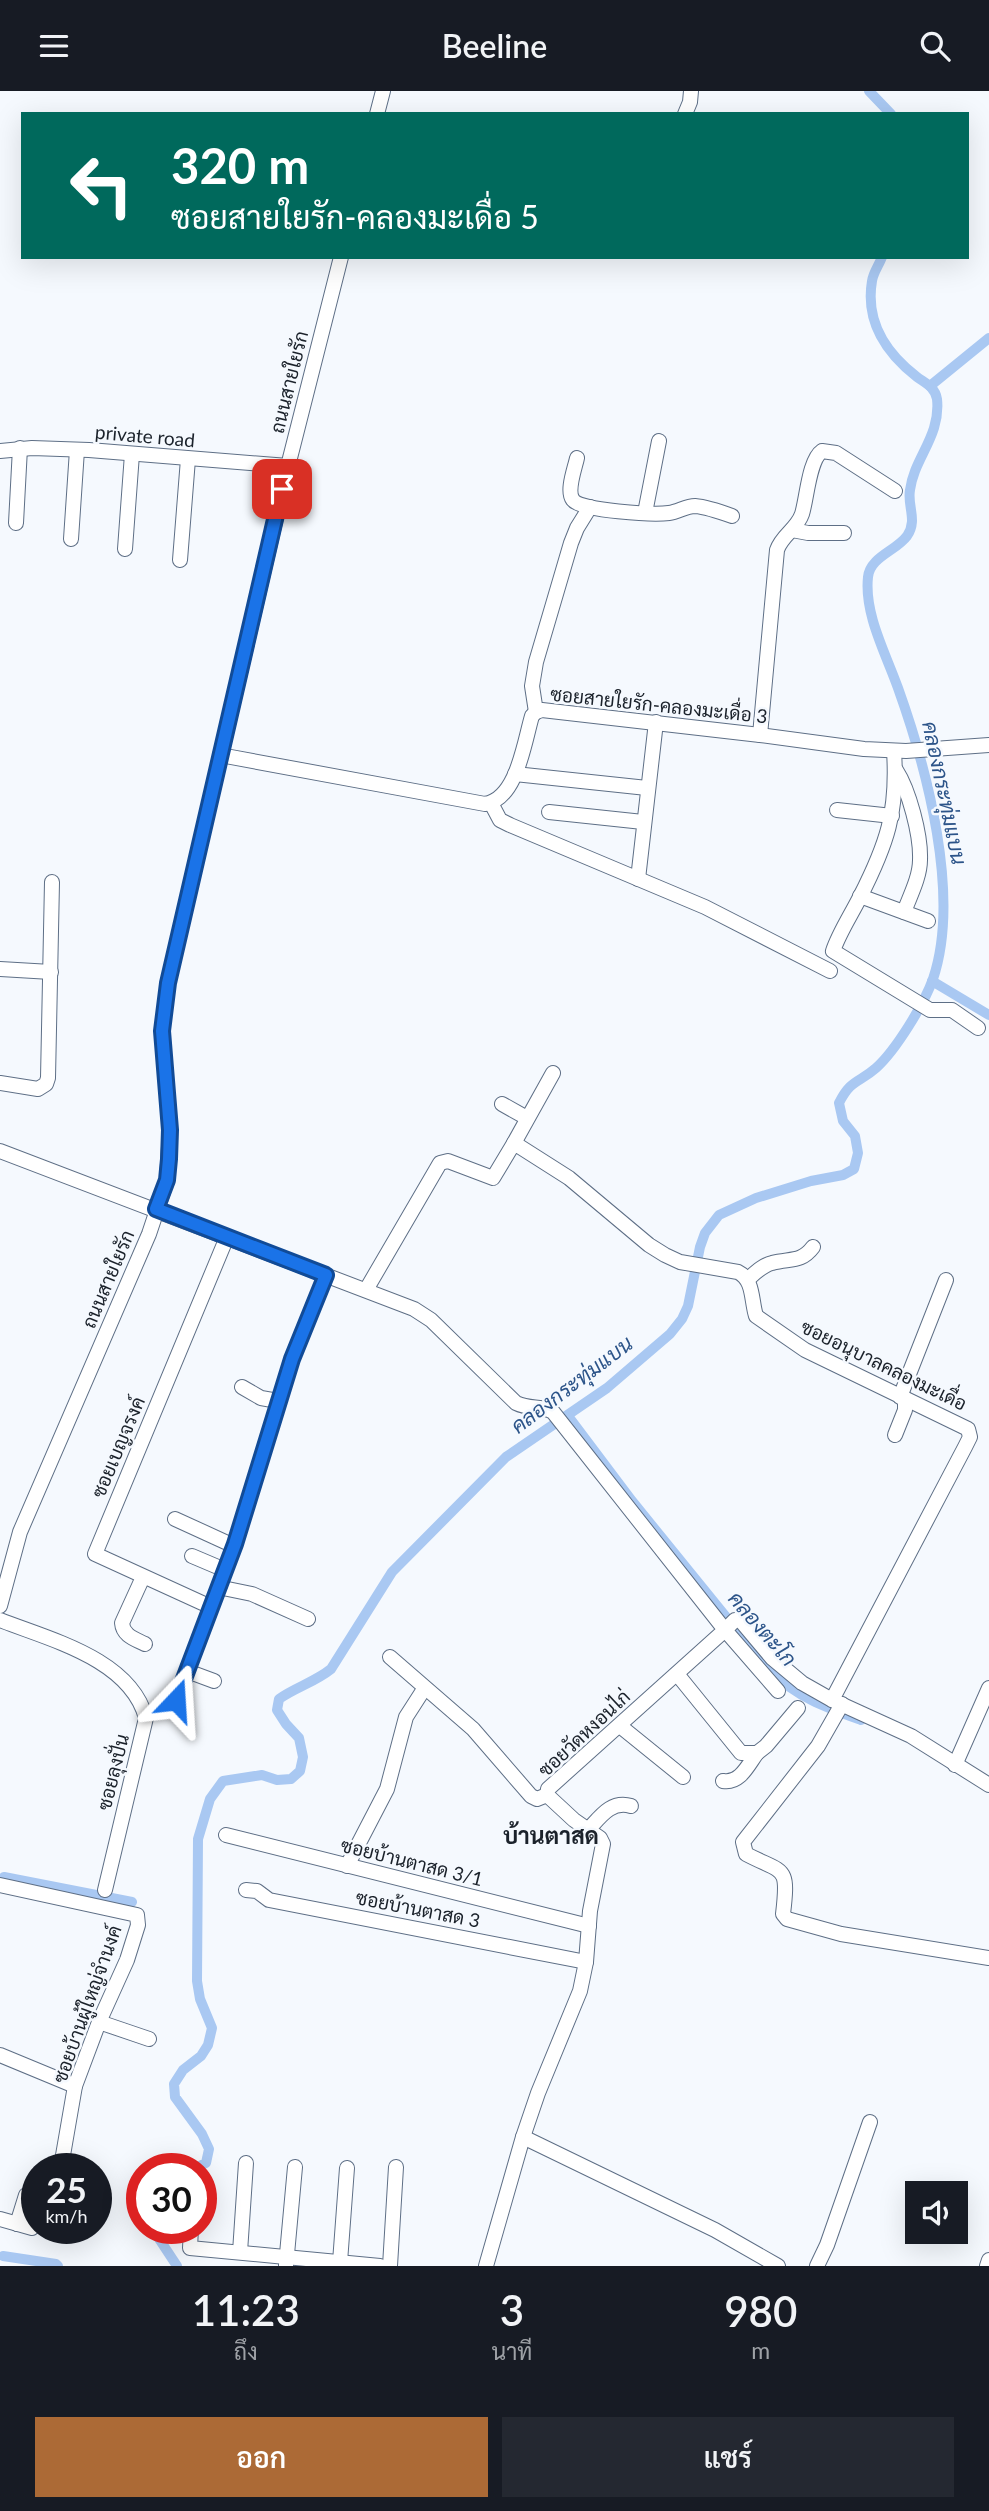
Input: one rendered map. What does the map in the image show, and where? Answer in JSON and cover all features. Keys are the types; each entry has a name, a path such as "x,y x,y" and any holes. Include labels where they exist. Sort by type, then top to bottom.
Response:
{"street":[{"path":"378,112 383,91"},
{"path":"686,112 691,91"},
{"name":"ถนนสายใยรัก","path":"0,1606 20,1532 149,1234 167,1180 170,1130 163,1049 164,1007 288,466 340,259"},
{"path":"645,513 659,441"},
{"path":"16,523 20,448"},
{"name":"private road","path":"0,451 20,448 77,450 288,466"},
{"path":"71,539 77,450"},
{"path":"760,735 777,550 784,536 801,517 815,460 822,451 836,453 895,491"},
{"path":"125,549 132,454"},
{"path":"578,458 570,494 572,500 577,503 645,513 674,513 696,506 732,516"},
{"path":"180,560 188,459"},
{"path":"536,712 531,686 536,662 571,543 590,507"},
{"path":"792,530 844,533"},
{"name":"ซอยสายใยรัก-คลองมะเดื่อ 3","path":"491,803 507,792 532,716 542,710 864,749 900,751 989,745"},
{"path":"638,879 656,722"},
{"path":"900,751 895,769 892,816 878,859 833,951 930,1010 952,1010 978,1028"},
{"path":"220,755 491,803 500,820 510,825 705,907 830,971"},
{"path":"895,769 908,798 920,859 904,912"},
{"path":"515,774 647,788"},
{"path":"837,810 892,816"},
{"path":"548,812 643,823"},
{"path":"0,1083 38,1089 46,1084 52,882"},
{"path":"860,897 929,921"},
{"path":"0,969 51,972"},
{"path":"366,1290 440,1163 448,1161 493,1178 554,1073"},
{"path":"502,1104 527,1118"},
{"path":"514,1143 569,1178 649,1245 680,1262 738,1272 748,1279 771,1263 794,1261 807,1255 813,1247"},
{"path":"0,1151 366,1290 414,1309 431,1319 516,1403 528,1409 547,1408 553,1412 729,1626 778,1691"},
{"name":"ซอยเบญจรงค์","path":"211,1607 97,1556 95,1552 228,1237"},
{"path":"176,1700 234,1546 296,1349 326,1275"},
{"name":"ซอยอนุบาลคลองมะเดื่อ","path":"748,1279 756,1316 769,1327 804,1350 963,1426 968,1429 970,1437 837,1707"},
{"path":"895,1435 905,1410 902,1398 946,1280"},
{"path":"242,1387 261,1398 278,1401"},
{"path":"175,1519 234,1546"},
{"path":"192,1556 225,1570"},
{"path":"143,1577 122,1623 122,1630 127,1636 145,1644"},
{"path":"218,1587 252,1594 308,1619"},
{"name":"ซอยลุงปั่น","path":"0,1620 105,1665 135,1691 142,1703 146,1718 105,1890"},
{"path":"729,1626 741,1621 772,1658 837,1707 911,1736 989,1785"},
{"name":"ซอยวัดหงอนไก่","path":"486,2266 523,2137 578,1998 586,1962 594,1882 603,1844 600,1838 574,1820 548,1795 548,1789 729,1626"},
{"path":"390,1657 473,1729 531,1796 537,1799 548,1795"},
{"path":"187,1671 215,1681"},
{"path":"677,1674 741,1752 758,1753"},
{"path":"955,1765 989,1688"},
{"path":"347,1866 387,1789 406,1717 424,1689"},
{"path":"837,1707 818,1746 743,1842 746,1854 777,1867 784,1878 783,1914 786,1919 841,1934 989,1958"},
{"path":"723,1781 737,1780 798,1708"},
{"path":"620,1726 682,1777"},
{"path":"588,1830 613,1805 631,1806"},
{"name":"ซอยบ้านตาสด 3/1","path":"226,1835 589,1926"},
{"name":"ซอยบ้านผู้ใหญ่จำนงค์","path":"0,1885 136,1915 138,1925 127,1960 99,2022 75,2086 63,2153"},
{"name":"ซอยบ้านตาสด 3","path":"246,1889 257,1891 270,1900 586,1962"},
{"path":"99,2022 149,2039"},
{"path":"0,2055 75,2086"},
{"path":"817,2266 827,2245 870,2122"},
{"path":"523,2137 715,2230 778,2266"},
{"path":"237,2257 246,2162"},
{"path":"286,2261 295,2167"},
{"path":"390,2266 396,2167"},
{"path":"340,2262 347,2168"},
{"path":"17,2224 21,2211"},
{"path":"0,2219 21,2225"},
{"path":"190,2244 190,2248 237,2257 380,2266"},
{"path":"987,2266 989,2260"}],"waterway":[{"name":"คลองกระทุ่มแบน","path":"869,91 889,112"},
{"name":"คลองกระทุ่มแบน","path":"208,2153 202,2134 175,2097 174,2084 183,2070 201,2056 208,2045 212,2028 200,1999 197,1981 198,1839 210,1799 223,1781 262,1775 277,1780 291,1779 300,1771 303,1757 299,1738 277,1710 279,1699 331,1669 392,1572 506,1457 607,1388 670,1334 688,1306 705,1233 719,1215 756,1198 811,1181 843,1175 854,1169 858,1153 855,1136 843,1121 839,1103 851,1085 876,1068 892,1050 916,1013 933,979 941,946 943,910 937,833 920,756 869,605 868,577 873,564 902,541 910,530 912,478 935,424 937,399 932,388 896,358 875,323 872,281 881,259"},
{"path":"930,386 989,338"},
{"path":"932,981 989,1015"},
{"name":"คลองตะโก","path":"568,1416 632,1501 770,1671 802,1695 861,1720"},
{"path":"4,1877 132,1902"},
{"name":"คลองกระทุ่มแบน","path":"163,2244 177,2266"},
{"path":"3,2256 58,2266"}],"district":[{"name":"บ้านตาสด","path":"551,1836"}],"route":[{"path":"176,1700 235,1544 292,1359 326,1275 156,1209 167,1180 169,1159 170,1130 162,1031 168,983 282,489"}]}
